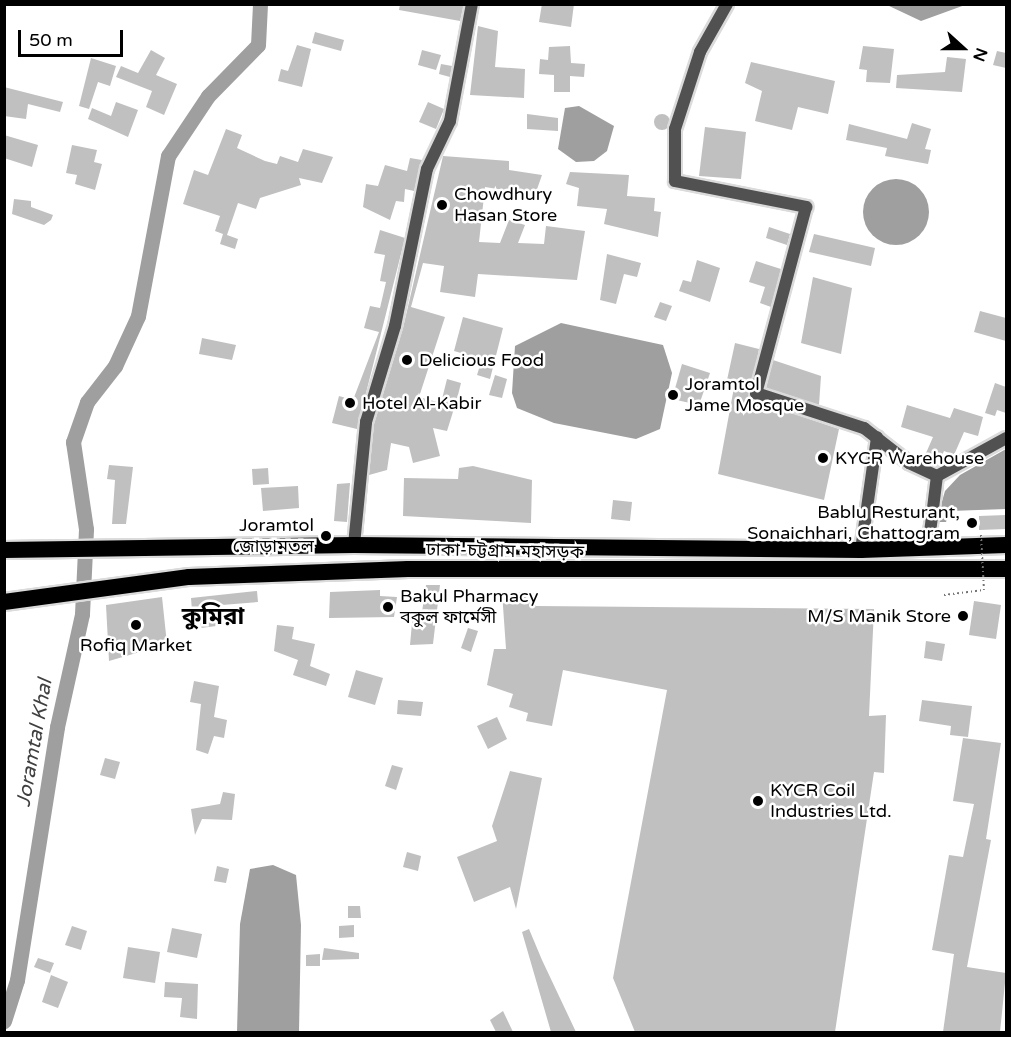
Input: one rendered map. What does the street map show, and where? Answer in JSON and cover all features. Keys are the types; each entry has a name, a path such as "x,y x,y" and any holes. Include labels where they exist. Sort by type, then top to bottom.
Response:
{"highway":[{"name":"ঢাকা-চট্টগ্রাম মহাসড়ক","path":"4,550 354,545 861,550 1006,545"},
{"name":"ঢাকা-চট্টগ্রাম মহাসড়ক","path":"4,602 189,577 408,569 1006,569"}],"street":[{"path":"354,545 366,422 395,326 427,169 450,121 472,4"},
{"path":"727,4 700,52 675,129 675,182 806,207 756,393 812,409 877,437 909,463 937,476"},
{"path":"861,550 877,437"},
{"path":"937,476 1006,438"},
{"path":"928,549 937,476"}],"path":[{"path":"944,595 984,590 981,535"}],"shaded area":[{"path":"887,5 965,5 921,21"},
{"path":"579,106 614,126 607,151 594,161 576,162 558,149 565,108"},
{"path":"896,179 909,182 919,189 926,199 929,212 926,225 919,235 909,242 896,245 883,242 873,235 866,225 863,212 866,199 873,189 883,182"},
{"path":"561,323 663,345 672,373 660,429 636,439 554,423 517,408 512,393 515,346"},
{"path":"1006,449 1006,509 950,511 946,522 936,522 945,491 960,475"},
{"path":"273,865 296,875 301,925 299,1032 237,1032 240,924 250,869"}],"building":[{"path":"400,4 464,4 460,21 399,10"},
{"path":"542,4 574,4 571,27 539,22"},
{"path":"478,26 498,31 495,67 525,69 524,98 470,95"},
{"path":"315,32 344,40 341,51 312,43"},
{"path":"297,45 311,49 302,87 278,81 281,69 288,71"},
{"path":"570,46 571,63 585,64 584,77 570,76 570,92 554,92 554,75 539,74 540,59 548,60 549,47"},
{"path":"863,46 894,49 890,83 866,82 867,70 859,69"},
{"path":"151,50 165,58 156,75 177,84 164,115 146,107 152,91 116,77 121,66 138,73"},
{"path":"422,50 441,55 436,70 418,65"},
{"path":"997,51 1006,53 1006,68 993,65"},
{"path":"947,57 966,59 962,92 896,88 897,75 945,72"},
{"path":"91,58 116,66 110,86 98,82 89,109 79,106"},
{"path":"751,62 835,81 828,114 798,107 792,130 755,121 762,91 745,83"},
{"path":"441,64 452,66 450,77 439,74"},
{"path":"4,87 63,102 60,112 28,104 26,119 4,116"},
{"path":"116,102 138,110 128,137 88,119 92,108 111,116"},
{"path":"428,102 444,109 436,129 419,122"},
{"path":"527,114 558,118 558,131 527,129"},
{"path":"662,114 668,116 670,122 668,128 662,130 656,128 654,122 656,116"},
{"path":"912,123 931,129 925,149 931,150 928,164 885,156 887,148 846,140 849,124 907,139"},
{"path":"705,127 746,132 741,179 699,176"},
{"path":"226,129 242,135 237,148 265,161 277,164 280,156 298,162 303,149 333,157 322,183 299,178 301,185 260,198 256,209 238,203 227,235 238,239 235,249 220,244 223,234 215,231 220,216 183,204 194,170 208,175"},
{"path":"4,135 38,145 32,167 4,158"},
{"path":"72,145 97,150 94,162 102,164 95,190 75,184 77,175 66,173"},
{"path":"443,156 509,161 509,170 542,175 535,195 485,187 479,242 500,243 509,220 525,225 518,243 544,244 546,226 585,231 577,280 478,274 475,297 440,292 444,266 423,263 411,307 445,317 419,397 441,403 447,379 461,383 457,399 447,431 433,428 440,456 413,463 409,447 391,443 387,470 369,475 374,424 403,328"},
{"path":"410,158 422,160 414,191 405,189 404,202 396,201 390,220 363,207 366,184 378,186 385,165 407,171"},
{"path":"570,172 629,175 627,196 655,198 654,211 661,212 658,237 604,224 607,209 577,206 579,188 566,184"},
{"path":"14,199 31,201 31,207 53,215 51,220 44,225 12,214"},
{"path":"769,227 790,234 787,245 766,238"},
{"path":"380,230 405,238 357,429 332,423 339,396 353,400 379,332 364,328 370,306 380,308 386,282 380,281 385,255 374,253"},
{"path":"814,234 875,248 871,266 809,252"},
{"path":"607,254 641,263 637,277 624,274 616,304 600,300"},
{"path":"697,260 720,268 710,302 679,291 683,280 691,282"},
{"path":"756,261 781,269 771,307 760,303 765,287 749,282"},
{"path":"813,277 852,288 841,354 801,343"},
{"path":"660,302 672,306 666,321 654,317"},
{"path":"980,311 1006,318 1006,341 974,332"},
{"path":"463,317 503,328 490,379 477,375 482,359 454,351"},
{"path":"202,338 236,345 232,360 199,354"},
{"path":"735,343 759,349 750,399 839,429 824,500 718,474 735,382 727,380"},
{"path":"773,360 821,376 819,405 766,388"},
{"path":"682,364 710,373 699,405 672,399"},
{"path":"495,375 507,379 502,398 489,395"},
{"path":"995,383 1006,387 1006,413 997,410 995,416 985,413"},
{"path":"907,405 950,418 954,408 983,417 978,436 964,432 954,455 944,451 937,467 923,460 933,437 901,427"},
{"path":"109,465 133,467 126,524 112,524 115,480 107,479"},
{"path":"473,466 532,480 531,523 403,516 404,478 458,479 459,468"},
{"path":"268,468 269,484 253,485 252,469"},
{"path":"350,483 347,522 334,521 337,484"},
{"path":"298,486 299,508 263,511 261,488"},
{"path":"613,500 632,502 630,521 611,519"},
{"path":"834,508 847,509 845,520 832,519"},
{"path":"1006,515 1006,529 979,530 979,516"},
{"path":"426,585 440,585 433,644 410,645 413,612 422,612"},
{"path":"380,590 380,596 397,597 394,617 329,618 330,592"},
{"path":"257,591 258,602 222,605 224,625 201,628 198,611 192,611 191,598"},
{"name":"KYCR Coil Industries Ltd.","path":"502,592 536,593 536,606 874,609 869,716 886,715 884,773 874,772 835,1032 635,1032 613,978 667,690 563,670 552,726 526,721 528,713 509,707 513,694 487,685 494,649 506,649"},
{"name":"Rofiq Market","path":"162,597 167,644 109,661 106,605"},
{"path":"974,601 1001,605 996,639 969,635"},
{"path":"277,625 294,627 292,639 315,644 310,666 330,674 326,686 293,675 298,660 274,651"},
{"path":"468,628 478,631 471,652 461,648"},
{"path":"926,641 945,644 942,661 924,658"},
{"path":"356,670 383,678 375,705 348,697"},
{"path":"194,681 219,686 214,717 227,720 224,738 214,736 208,754 196,750 201,704 190,702"},
{"path":"398,700 423,702 421,716 397,714"},
{"path":"922,700 972,706 968,737 950,735 951,726 919,721"},
{"path":"497,717 507,739 488,749 477,726"},
{"path":"963,738 1001,743 986,839 991,840 967,967 1006,973 1000,1032 943,1032 954,954 932,950 949,855 963,857 974,804 953,801"},
{"path":"105,758 120,762 115,779 100,775"},
{"path":"392,765 403,768 396,790 385,786"},
{"path":"510,771 542,778 516,909 510,887 474,902 457,857 497,841 492,826"},
{"path":"223,792 235,794 232,820 202,819 195,835 191,809 220,804"},
{"path":"407,852 421,856 418,871 403,867"},
{"path":"217,866 229,869 226,883 214,881"},
{"path":"348,906 360,906 361,918 348,918"},
{"path":"354,925 354,937 339,938 339,926"},
{"path":"72,926 87,931 81,950 65,945"},
{"path":"172,928 202,934 197,958 167,952"},
{"path":"529,929 576,1032 551,1032 522,932"},
{"path":"128,947 160,952 155,983 123,978"},
{"path":"324,948 359,953 359,959 322,960"},
{"path":"320,954 320,966 306,966 306,955"},
{"path":"38,958 54,963 50,973 34,967"},
{"path":"51,975 68,982 58,1008 42,1002"},
{"path":"165,982 198,984 197,1019 180,1017 182,998 164,997"},
{"path":"503,1011 513,1032 496,1032 490,1020"}],"waterway":[{"name":"Joramtal Khal","path":"4,1021 17,980 57,727 82,614 86,529 73,442 87,402 115,366 138,316 168,156 208,96 258,45 260,4"}],"place":[{"name":"Chowdhury Hasan Store","path":"442,205"},
{"name":"Delicious Food","path":"407,360"},
{"name":"Joramtol Jame Mosque","path":"673,395"},
{"name":"Hotel Al-Kabir","path":"350,403"},
{"name":"KYCR Warehouse","path":"823,458"},
{"name":"Bablu Resturant, Sonaichhari, Chattogram","path":"972,523"},
{"name":"Joramtol জোড়ামতল","path":"326,536"},
{"name":"Bakul Pharmacy বকুল ফার্মেসী","path":"388,607"},
{"name":"M/S Manik Store","path":"963,616"},
{"name":"Rofiq Market","path":"136,625"},
{"name":"KYCR Coil Industries Ltd.","path":"758,801"}],"district":[{"name":"কুমিরা","path":"213,617"}]}
